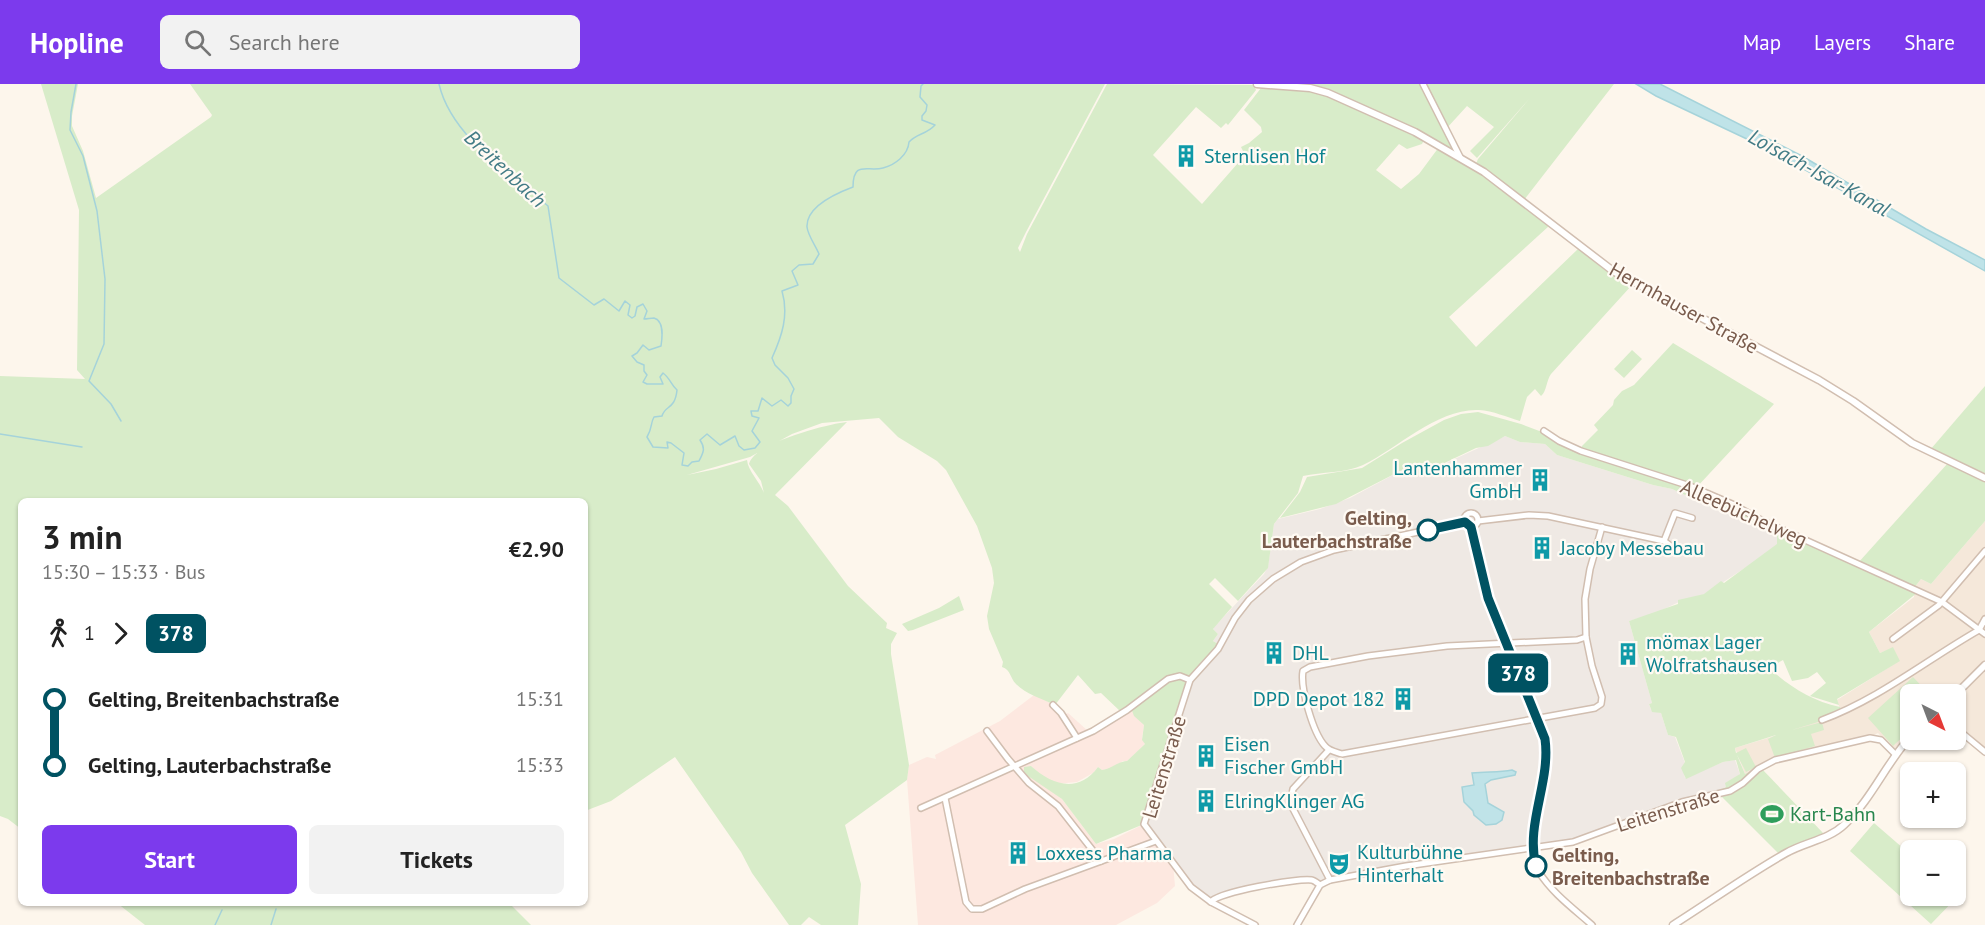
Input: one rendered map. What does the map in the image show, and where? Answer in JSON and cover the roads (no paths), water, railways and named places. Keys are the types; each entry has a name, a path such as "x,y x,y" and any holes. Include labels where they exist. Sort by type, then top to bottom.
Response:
{"street":[{"name":"Herrnhauser Straße","path":"1257,84 1310,88 1328,93 1392,121 1460,157 1484,172 1613,272 1819,381 1853,401 1912,443 1985,478"},
{"path":"1423,84 1460,157"},
{"name":"Alleebüchelweg","path":"1544,431 1559,441 1582,451 1701,491 1942,602 1985,634"},
{"path":"1664,541 1673,512 1692,518"},
{"path":"1478,520 1477,516 1471,514 1466,516 1465,522 1471,527 1488,598 1545,739 1547,754 1532,849 1536,866 1545,880 1592,925"},
{"path":"1471,527 1478,520 1529,515 1548,516 1664,541 1679,552"},
{"name":"Leitenstraße","path":"1255,925 1200,895 1183,879 1144,824 1190,680 1218,650 1235,618 1249,600 1291,566 1334,550 1465,522"},
{"path":"1586,637 1577,640 1447,646 1368,656 1310,667 1303,671 1302,681 1316,730 1324,745 1329,750 1342,754 1595,708 1601,704 1602,697 1586,637 1585,599 1590,569 1602,527"},
{"path":"1893,639 1942,602 1985,551"},
{"path":"1822,720 1873,694 1979,630 1985,619"},
{"path":"1966,684 1985,665"},
{"name":"Leitenstraße","path":"921,808 1077,738 1127,710 1163,682 1180,676 1190,680"},
{"path":"1053,705 1077,738"},
{"path":"987,731 1029,783 1058,806 1101,861"},
{"path":"1966,736 1985,752"},
{"name":"Leitenstraße","path":"1320,885 1330,880 1406,866 1573,842 1682,802 1730,791 1763,766 1782,758 1874,737 1881,740 1896,755"},
{"path":"1329,750 1293,789 1290,803 1330,880"},
{"path":"1673,925 1785,853 1829,835 1842,827 1871,794 1900,750"},
{"path":"945,798 966,902 972,909 982,909 1025,889 1156,841"},
{"path":"1210,902 1214,898 1232,892 1312,880 1320,885 1297,925"}],"water":[{"name":"Loisach-Isar-Kanal","path":"1636,84 1660,84 1802,156 1926,229 1985,260 1985,271 1768,149 1656,96"},
{"path":"1512,770 1516,772 1515,775 1491,780 1485,784 1488,803 1504,812 1502,820 1496,824 1486,825 1464,802 1462,787 1474,785 1472,773"}],"waterway":[{"path":"76,84 70,130 83,156 97,211 105,279 104,344 89,381 111,404 121,421"},
{"name":"Breitenbach","path":"439,84 446,103 468,137 500,167 548,206 559,278 594,305 604,299 619,311 625,301 630,305 628,315 632,318 635,316 637,307 643,304 647,311 644,319 654,318 660,323 661,346 649,350 643,345 632,356 644,365 647,375 643,382 663,384 660,377 663,373 677,390 674,401 662,416 654,417 647,437 653,447 668,448 667,442 671,443 684,453 682,465 688,466 692,462 699,461 703,453 700,440 707,434 720,445 735,436 739,446 744,450 755,448 760,442 752,431 759,418 752,416 751,411 758,411 762,398 772,406 781,400 788,406 791,403 794,389 772,358 779,342 785,317 782,291 798,285 792,271 799,265 813,264 819,254 810,237 807,227 808,219 824,201 853,187 855,173 858,170 883,168 892,164 900,159 912,139 935,125 922,120 927,105 920,97 923,84"},
{"path":"0,434 82,447"},
{"path":"271,925 276,909"},
{"path":"215,925 222,910"}],"place":[{"name":"Sternlisen Hof","path":"1186,156"},
{"name":"Lantenhammer GmbH","path":"1540,480"},
{"name":"Gelting, Lauterbachstraße","path":"1428,530"},
{"name":"Jacoby Messebau","path":"1542,548"},
{"name":"DHL","path":"1274,653"},
{"name":"mömax Lager Wolfratshausen","path":"1628,654"},
{"name":"DPD Depot 182","path":"1403,699"},
{"name":"Eisen Fischer GmbH","path":"1206,756"},
{"name":"ElringKlinger AG","path":"1206,801"},
{"name":"Kart-Bahn","path":"1772,814"},
{"name":"Loxxess Pharma","path":"1018,853"},
{"name":"Kulturbühne Hinterhalt","path":"1339,864"},
{"name":"Gelting, Breitenbachstraße","path":"1536,866"}]}
